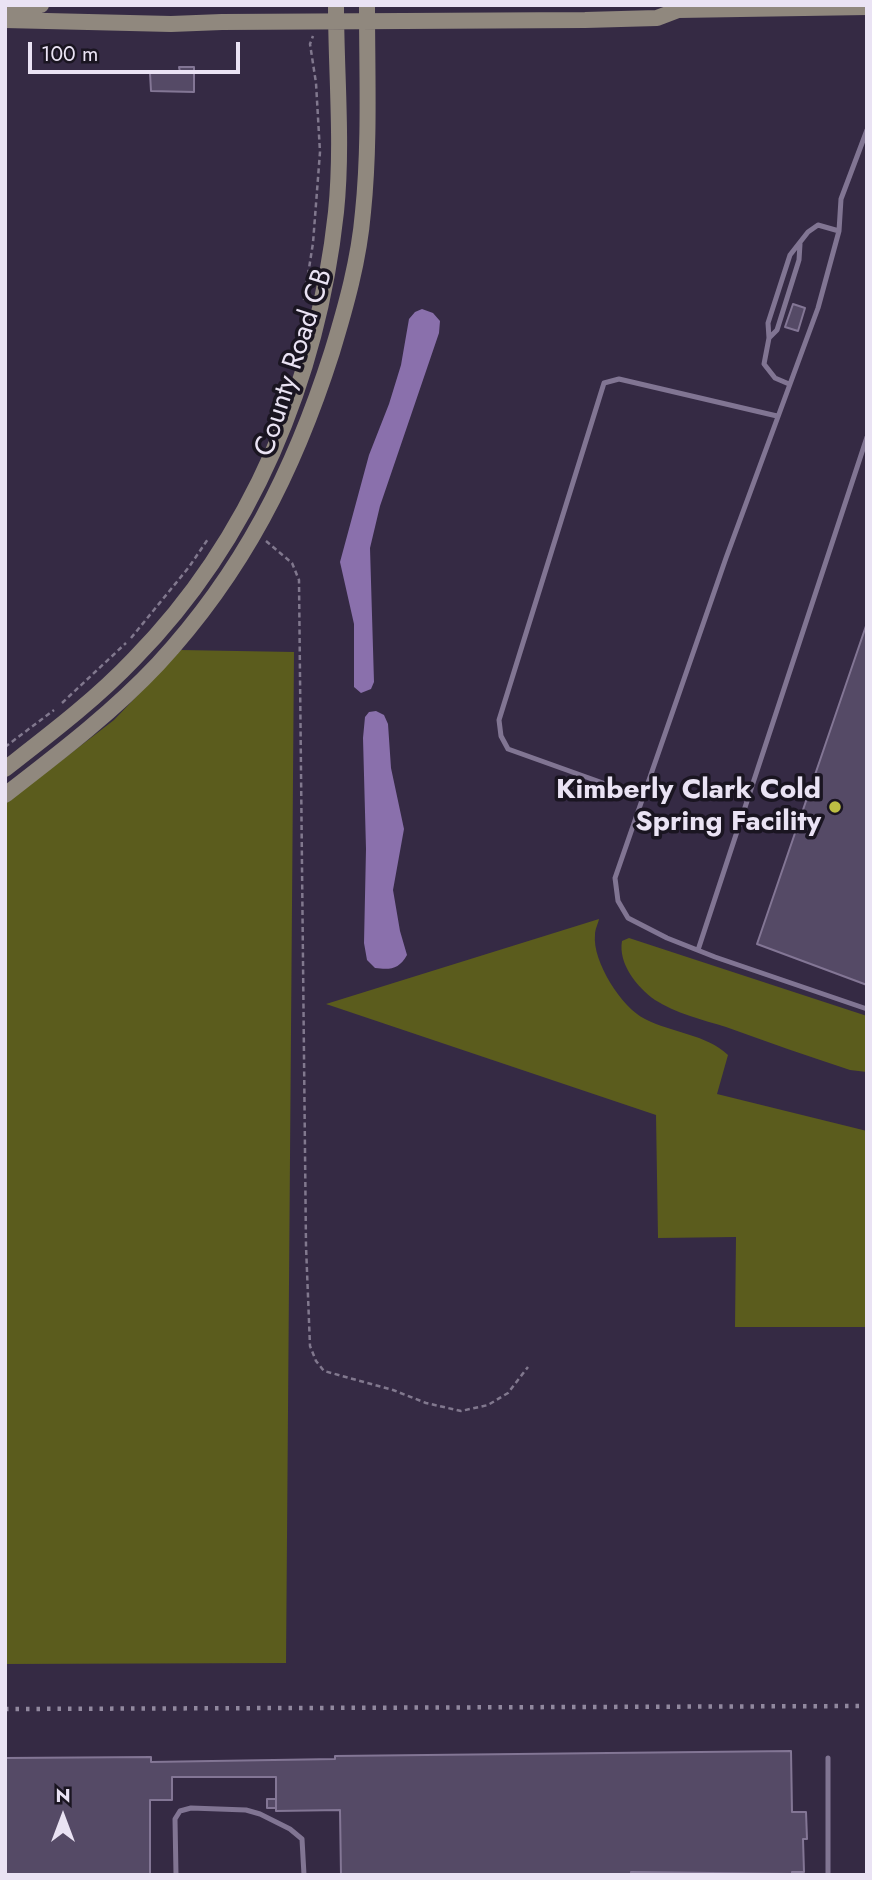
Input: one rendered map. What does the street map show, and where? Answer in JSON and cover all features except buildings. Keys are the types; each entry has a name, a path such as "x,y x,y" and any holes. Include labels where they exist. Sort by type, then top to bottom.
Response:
{"main road":[{"path":"5,6 41,5"},
{"path":"5,20 170,24 314,21 336,13 657,18 674,8 867,8"},
{"name":"County Road CB","path":"5,769 107,686 174,614 232,530 276,447 299,388 321,306 336,211 336,13"},
{"name":"County Road CB","path":"5,795 75,741 158,664 228,579 282,484 320,390 346,308 363,214 367,13"}],"lane":[{"path":"867,130 841,200 839,231 818,309 777,416 615,878 618,901 628,918 698,950 867,1009"},
{"path":"789,384 775,378 764,364 769,338 768,323 790,255 807,232 818,225 839,231"},
{"path":"769,338 777,330 781,318 799,260 800,244"},
{"path":"642,797 508,749 501,736 499,720 604,383 619,379 777,416"},
{"path":"698,950 867,437"},
{"path":"828,1758 828,1875"},
{"path":"176,1875 175,1819 180,1811 191,1808 246,1810 290,1829 302,1839 304,1875"}],"path":[{"path":"304,304 316,218 320,152 316,83 310,44 314,21"},
{"path":"254,533 278,549 292,563 299,580 306,1246 310,1346 316,1362 324,1371 393,1390 426,1403 461,1411 488,1405 508,1393 528,1367"},
{"path":"5,747 60,705 127,642 189,567 211,534"}],"shaded area":[{"path":"422,309 433,313 440,321 439,333 380,506 370,548 374,682 371,689 361,693 354,687 354,624 340,562 369,455 401,365 409,319"},
{"path":"181,650 294,652 286,1663 5,1664 5,804 114,720"},
{"path":"376,711 384,715 388,724 391,768 404,829 393,890 407,955 398,966 386,969 375,968 367,960 364,943 366,849 363,738 365,717 369,712"},
{"path":"599,919 595,931 598,958 610,983 627,1005 655,1024 710,1042 728,1055 717,1094 867,1131 867,1327 735,1327 736,1237 658,1238 656,1115 326,1004"},
{"path":"629,938 867,1016 867,1072 850,1070 663,1005 642,989 630,974 622,950 622,941"}],"railway":[{"path":"5,1709 867,1706"}],"place":[{"name":"Kimberly Clark Cold Spring Facility","path":"835,807"}]}
